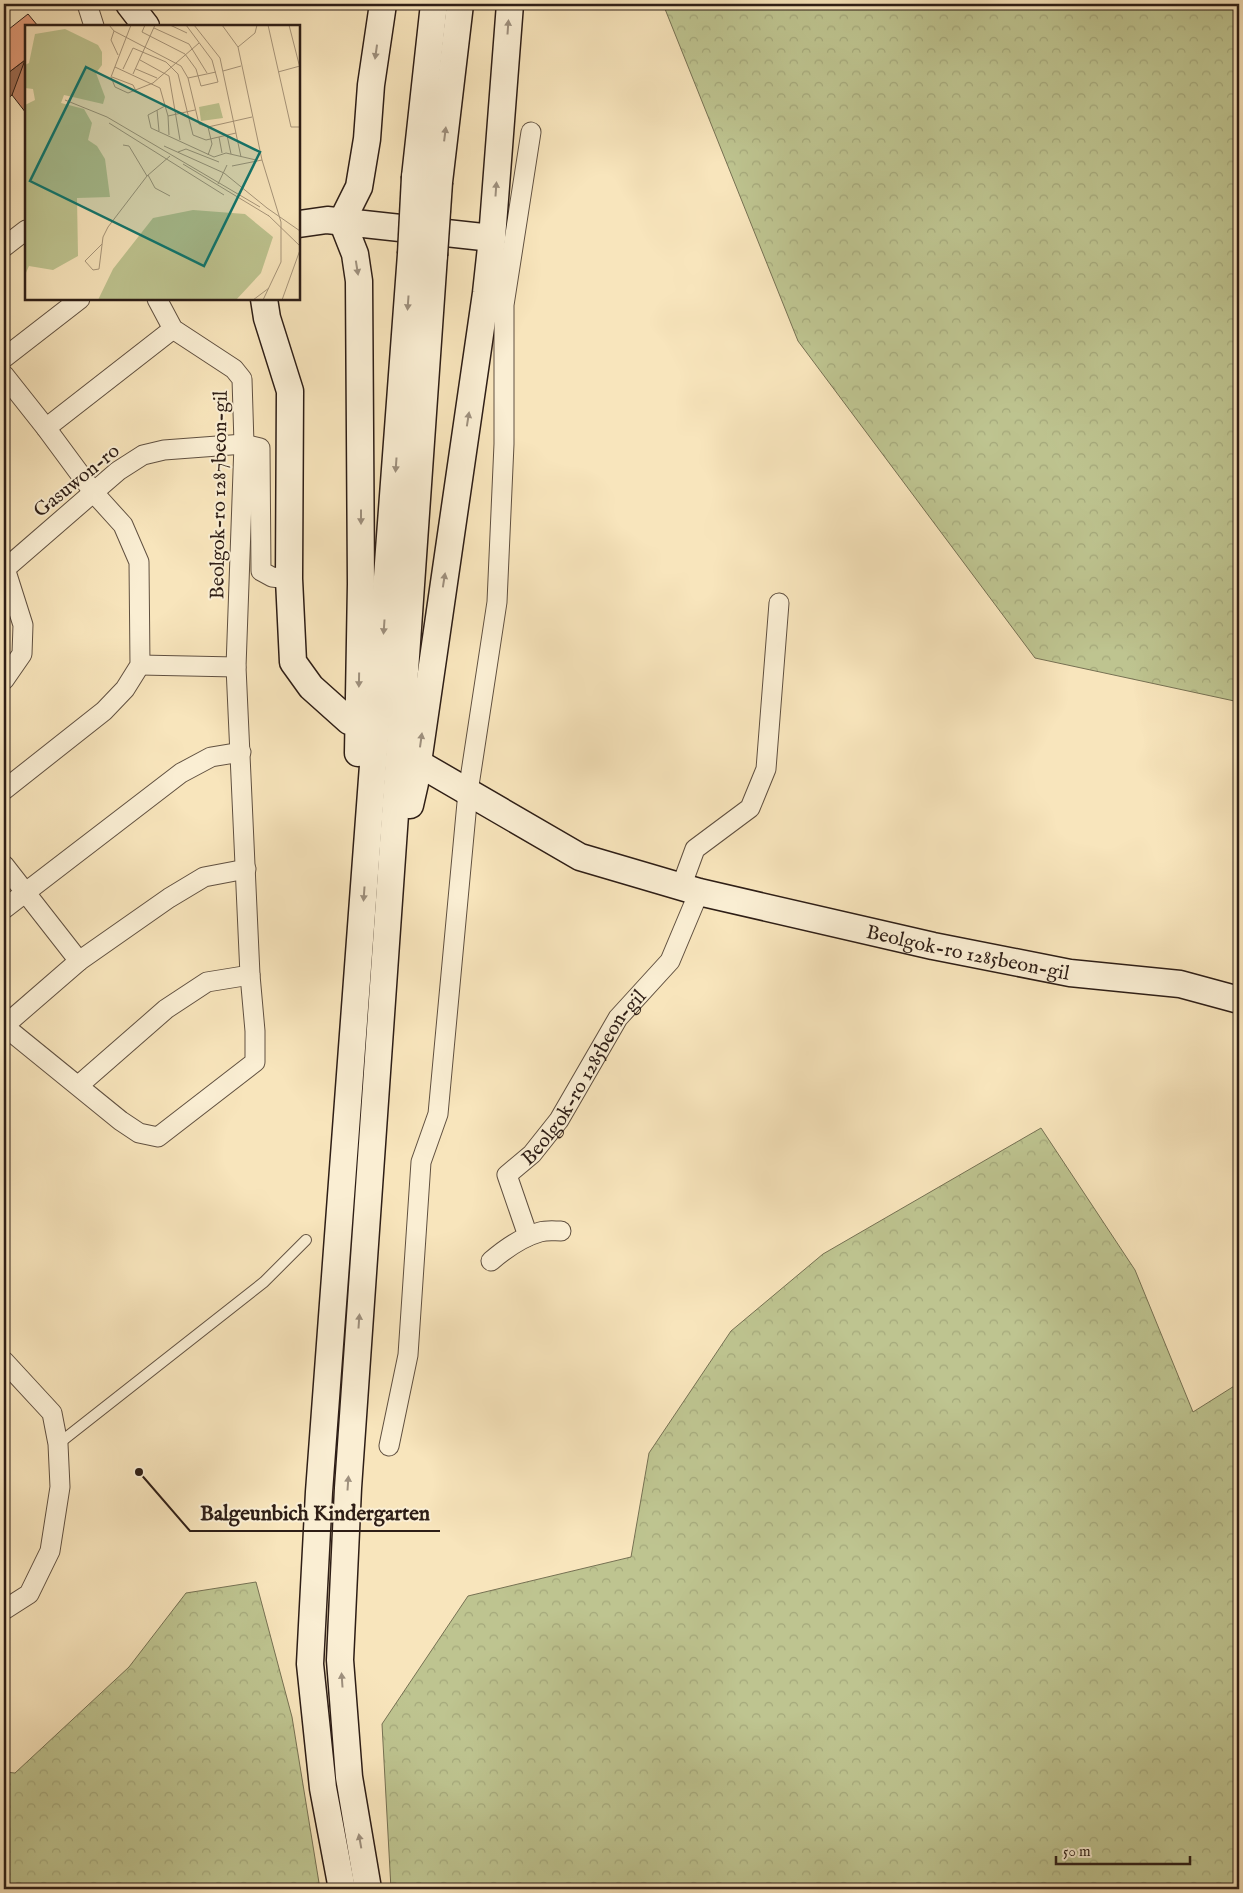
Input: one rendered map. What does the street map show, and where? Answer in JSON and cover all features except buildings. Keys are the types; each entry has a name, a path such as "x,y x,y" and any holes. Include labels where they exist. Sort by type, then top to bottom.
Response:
{"main road":[{"path":"129,4 145,25"},
{"path":"335,221 359,187 367,139 371,85 383,4"},
{"path":"368,1889 349,1777 340,1660 348,1488 390,891 427,180 434,4"},
{"path":"427,180 460,4"},
{"path":"390,891 415,783 474,381 492,238 510,4"},
{"path":"300,208 335,221 354,254 359,281 361,584 357,768 366,867"},
{"path":"300,224 335,221 492,238"},
{"path":"342,1889 323,1788 310,1664 319,1492 366,867 423,255"},
{"path":"261,305 290,391 289,579 293,662 310,687 349,721"},
{"name":"Beolgok-ro 1285beon-gil","path":"425,768 580,856 690,889 933,946 1070,973 1180,984 1239,1000"}],"street":[{"path":"87,4 94,25"},
{"path":"389,1446 408,1355 421,1162 438,1114 468,792 497,602 504,444 504,305 530,132"},
{"path":"4,247 25,231"},
{"path":"4,358 79,300"},
{"path":"46,428 173,329 158,300"},
{"name":"Beolgok-ro 1287beon-gil","path":"4,1026 121,1121 139,1133 158,1137 255,1062 236,667 244,444 242,379 234,369 173,329"},
{"path":"4,374 94,493 124,525 139,562 140,665 125,689 104,711 4,790"},
{"path":"244,444 260,448 261,571 272,577 289,579"},
{"name":"Gasuwon-ro","path":"4,680 22,654 22,625 5,567 118,471 143,455 164,450 244,444"},
{"path":"690,889 695,849 750,808 766,770 780,603"},
{"path":"140,665 236,667"},
{"path":"4,909 181,773 212,757 241,752"},
{"path":"4,865 79,962"},
{"path":"4,1026 79,962 169,898 204,877 246,869"},
{"name":"Beolgok-ro 1285beon-gil","path":"528,1236 507,1174 532,1154 559,1120 618,1018 670,961 690,889"},
{"path":"78,1085 166,1009 207,982 250,975"},
{"path":"491,1261 503,1251 528,1236 542,1231 561,1231"},
{"path":"4,1361 52,1413 58,1444 60,1487 50,1551 29,1594 4,1610"}],"lane":[{"path":"58,1444 264,1282 306,1240"}],"green space":[{"path":"663,4 1239,4 1239,702 1035,658 798,341"},
{"path":"1041,1128 1135,1270 1193,1412 1239,1383 1239,1889 391,1889 382,1724 468,1596 631,1557 649,1453 731,1331 823,1254"},
{"path":"256,1582 292,1717 320,1889 4,1889 4,1772 15,1773 129,1667 186,1593"}],"place":[{"name":"Balgeunbich Kindergarten","path":"139,1472"}]}
